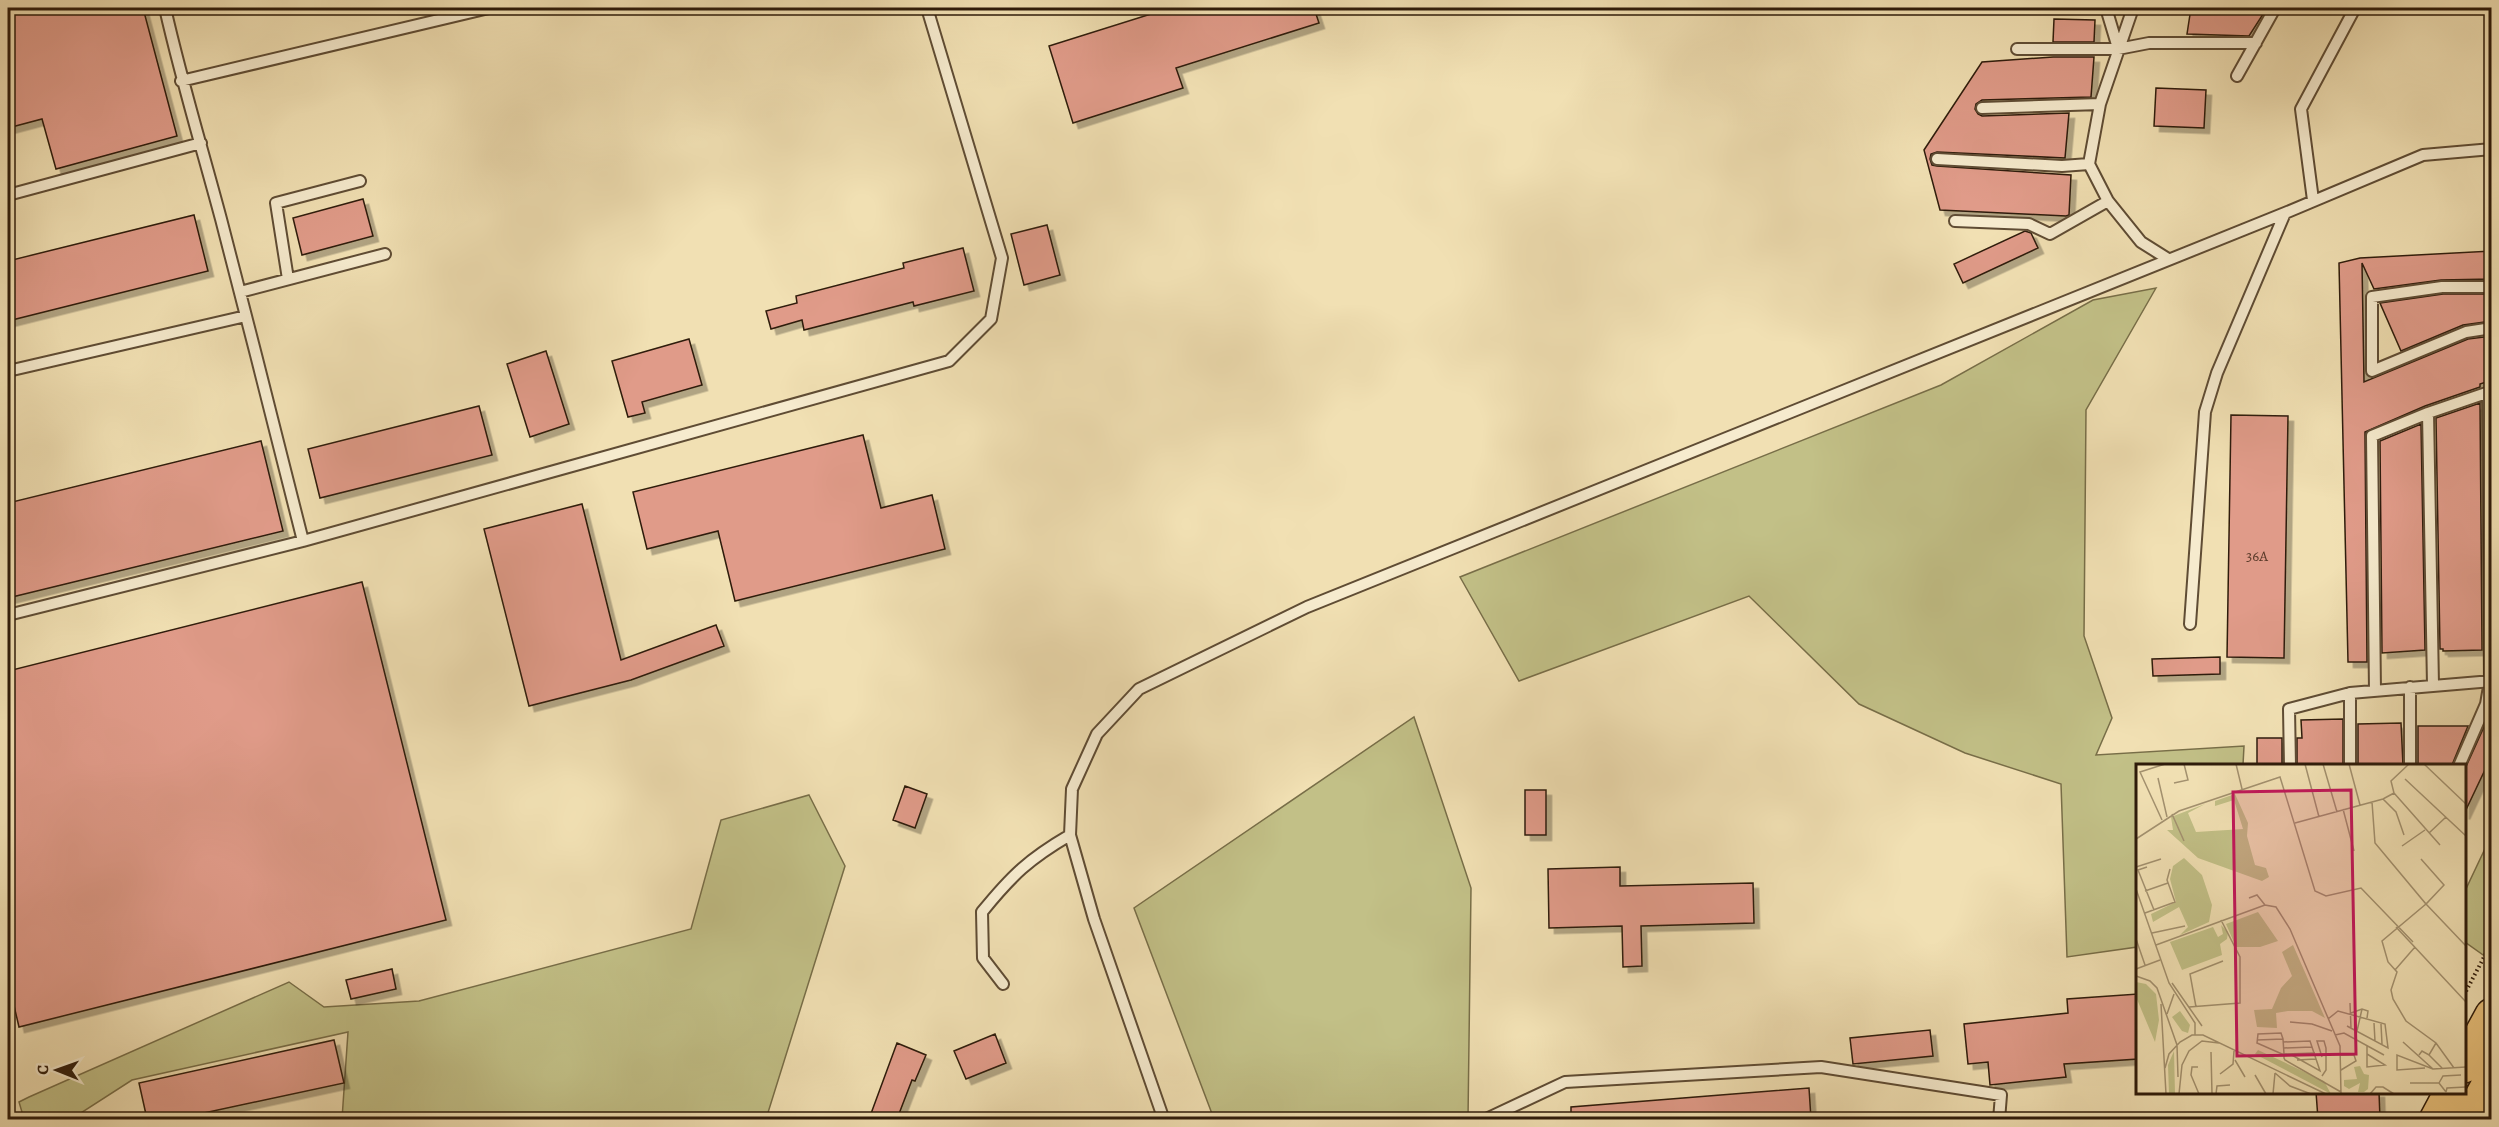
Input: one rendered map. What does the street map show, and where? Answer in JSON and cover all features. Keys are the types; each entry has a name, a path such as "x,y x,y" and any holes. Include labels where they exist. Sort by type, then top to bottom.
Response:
{"main road":[{"path":"2466,1062 2492,1015"},
{"path":"2469,1119 2492,1078"},
{"path":"2436,1119 2450,1094"}],"lane":[{"path":"165,8 181,81 201,143 303,542"},
{"path":"181,81 489,8"},
{"path":"8,615 303,542 949,362 991,319 1002,258 927,8"},
{"path":"2106,8 2118,49"},
{"path":"2133,8 2100,104 2089,164 2109,201 2140,242 2168,259"},
{"path":"2237,76 2275,8"},
{"path":"2313,200 2301,109 2355,8"},
{"path":"2017,49 2118,49 2149,43 2256,43"},
{"path":"1982,108 2100,104"},
{"path":"8,195 201,143"},
{"path":"1164,1119 1094,919 1070,835 1072,789 1097,734 1139,689 1307,607 2285,213 2423,155 2492,148"},
{"path":"1937,159 2062,166 2089,164"},
{"path":"288,279 276,203 360,181"},
{"path":"1955,221 2029,224 2050,234 2109,201"},
{"path":"2190,624 2205,412 2217,374 2285,213"},
{"path":"240,291 385,254"},
{"path":"2492,287 2442,287 2372,297 2372,370 2466,332 2492,328"},
{"path":"8,371 246,315"},
{"path":"2375,690 2372,436 2428,413 2490,392 2491,681 2486,704 2459,764"},
{"path":"2428,413 2433,685"},
{"path":"2290,764 2289,709 2350,693 2491,681"},
{"path":"2410,687 2410,764"},
{"path":"2350,693 2350,764"},
{"path":"1003,984 983,958 982,912 1009,879 1036,855 1070,835"},
{"path":"1484,1119 1565,1082 1821,1067 2001,1095 1999,1119"}],"path":[{"path":"2466,991 2492,942"}],"shaded area":[{"path":"2156,288 2086,410 2084,636 2112,718 2096,755 2244,746 2243,764 2136,764 2136,947 2067,957 2061,784 1965,753 1859,704 1749,596 1519,681 1460,577 1941,385 2093,300"},
{"path":"1414,717 1471,888 1468,1119 1214,1119 1134,908"},
{"path":"809,795 845,866 766,1119 342,1119 348,1032 132,1080 76,1116 77,1119 24,1119 19,1102 289,982 324,1007 419,1001 691,929 721,820"},
{"path":"2491,836 2492,947 2486,957 2466,943 2466,889"}],"building":[{"path":"8,8 143,8 177,136 56,169 42,119 8,128"},
{"path":"1170,8 1314,8 1319,23 1176,68 1183,88 1073,123 1049,46"},
{"path":"2191,8 2267,8 2249,36 2187,34"},
{"path":"2054,19 2095,20 2094,42 2053,42"},
{"path":"2053,57 2094,57 2091,97 1982,100 1976,104 1975,109 1982,116 2069,113 2065,158 1937,152 1931,154 1930,159 1932,165 1937,166 2071,175 2069,215 1940,210 1924,150 1982,62"},
{"path":"2156,88 2206,90 2204,128 2154,126"},
{"path":"363,199 373,236 302,255 293,218"},
{"path":"194,215 208,271 8,321 8,261"},
{"path":"1047,225 1060,275 1024,285 1011,234"},
{"path":"2025,231 2031,233 2038,248 1963,283 1954,264"},
{"path":"963,248 974,291 914,306 913,302 804,330 802,320 771,329 766,311 797,303 796,296 904,268 903,263"},
{"path":"2492,251 2492,279 2441,280 2374,289 2362,263 2364,382 2468,339 2492,336 2492,380 2480,384 2480,387 2425,406 2365,432 2367,662 2348,662 2339,263 2360,258"},
{"path":"2443,294 2492,294 2492,321 2463,325 2401,351 2380,303"},
{"path":"689,339 702,385 642,402 645,413 628,417 612,361"},
{"path":"546,351 569,424 530,437 507,364"},
{"path":"2480,403 2482,650 2443,651 2440,649 2436,418"},
{"path":"479,406 492,455 320,498 308,449"},
{"path":"2231,415 2288,416 2284,658 2227,657"},
{"path":"2421,424 2425,650 2382,653 2380,441"},
{"path":"863,435 881,508 932,495 945,549 735,601 718,531 647,549 633,492"},
{"path":"261,441 283,531 8,598 8,503"},
{"path":"582,504 621,660 716,625 724,646 631,680 529,706 484,529"},
{"path":"362,582 446,920 19,1027 8,980 8,671"},
{"path":"2220,657 2220,674 2153,676 2152,659"},
{"path":"2343,719 2343,764 2297,764 2297,738 2302,738 2301,720"},
{"path":"2401,723 2403,764 2358,764 2358,724"},
{"path":"2418,726 2468,726 2452,764 2418,764"},
{"path":"2484,727 2492,731 2492,755 2466,810 2466,767"},
{"path":"2257,738 2282,738 2282,764 2257,764"},
{"path":"905,786 927,794 915,828 893,820"},
{"path":"1525,790 1546,790 1546,835 1525,835"},
{"path":"1620,867 1620,886 1753,883 1754,923 1641,926 1642,966 1623,967 1622,926 1549,928 1548,869"},
{"path":"392,969 396,989 351,999 346,980"},
{"path":"2136,994 2136,1059 2064,1064 2066,1077 1990,1085 1988,1062 1968,1064 1964,1024 2068,1013 2067,999"},
{"path":"1930,1030 1933,1056 1853,1064 1850,1038"},
{"path":"995,1034 1006,1063 966,1079 954,1051"},
{"path":"334,1040 344,1083 176,1119 147,1119 139,1083"},
{"path":"897,1043 926,1055 915,1081 912,1080 897,1119 869,1119"},
{"path":"1809,1088 1811,1119 1571,1119 1571,1107"},
{"path":"2316,1094 2379,1094 2380,1119 2318,1119"}]}
